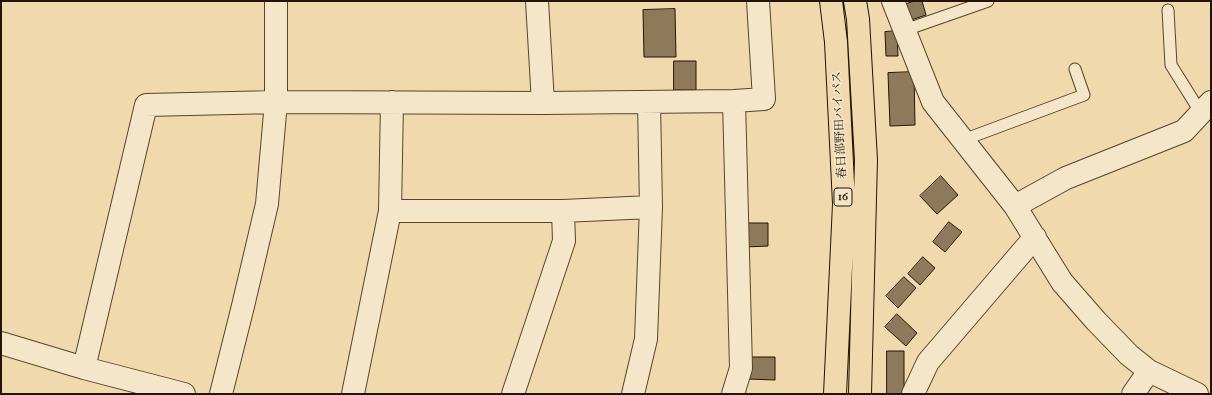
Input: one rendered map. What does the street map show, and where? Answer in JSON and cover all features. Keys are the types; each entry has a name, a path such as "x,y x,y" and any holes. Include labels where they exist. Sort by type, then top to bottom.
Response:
{"highway":[{"name":"春日部野田バイパス","path":"831,1 836,42 844,204 835,394"},
{"name":"春日部野田バイパス","path":"855,1 858,19 866,160 860,394"}],"street":[{"path":"221,394 244,306 267,204 276,102 276,1"},
{"path":"537,1 543,103"},
{"path":"84,368 146,105 276,102 650,102 734,101 764,99 758,1"},
{"path":"893,1 932,102 1015,206 1062,282 1096,321 1129,355 1149,371 1197,394"},
{"path":"734,101 741,368 734,394"},
{"path":"353,394 390,211 392,102"},
{"path":"633,394 646,339 651,207 650,102"},
{"path":"1015,206 1066,178 1184,131 1206,108"},
{"path":"390,211 563,211 651,207"},
{"path":"516,393 564,242 563,211"},
{"path":"913,394 928,362 1035,237"},
{"path":"1,343 84,368 184,394"},
{"path":"1133,394 1149,371"}],"lane":[{"path":"905,30 988,1"},
{"path":"1168,10 1171,65 1206,108"},
{"path":"963,140 1084,95 1076,69"}],"building":[{"path":"915,1 922,1 926,15 905,22 900,6"},
{"path":"675,9 676,57 644,57 643,10"},
{"path":"897,31 898,56 886,56 885,32"},
{"path":"674,61 696,61 696,90 674,90"},
{"path":"914,72 915,125 890,126 888,73"},
{"path":"941,176 958,195 937,214 920,196"},
{"path":"949,222 962,232 945,252 933,242"},
{"path":"745,223 768,223 768,246 745,247"},
{"path":"923,257 935,268 920,285 908,274"},
{"path":"904,277 916,288 898,308 886,296"},
{"path":"897,314 917,333 906,346 885,327"},
{"path":"887,351 904,351 904,394 887,394"},
{"path":"748,357 775,357 775,380 748,379"}]}
